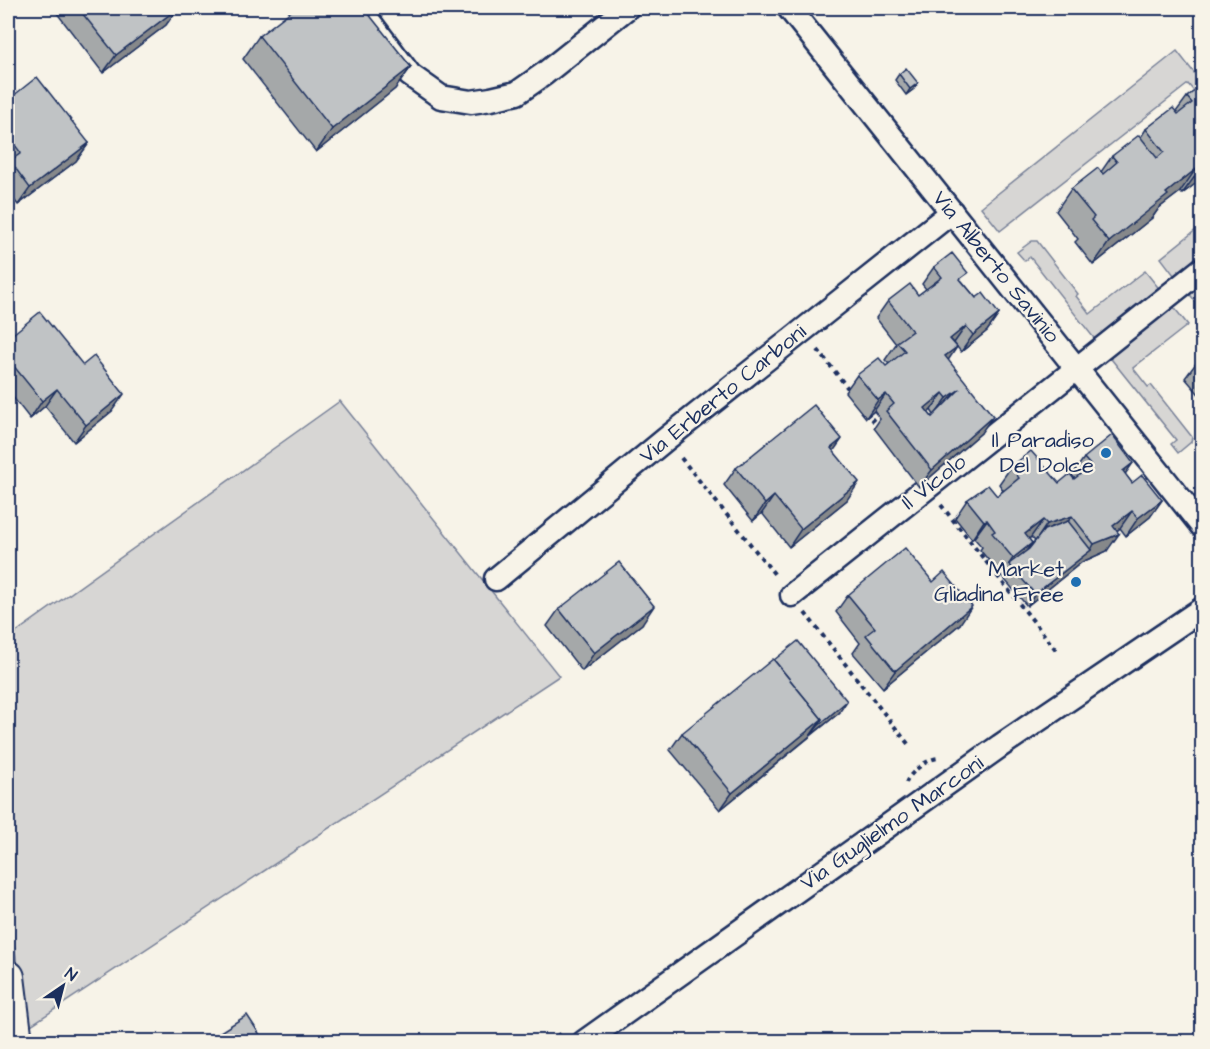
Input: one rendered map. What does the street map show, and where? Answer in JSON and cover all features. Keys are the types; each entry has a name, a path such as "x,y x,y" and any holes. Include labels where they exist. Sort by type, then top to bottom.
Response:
{"street":[{"path":"359,8 410,75 441,97 471,102 517,93 627,8"},
{"name":"Via Alberto Savinio","path":"789,8 1203,526"},
{"name":"Via Erberto Carboni","path":"496,579 666,439 952,212"},
{"name":"Il Vicolo","path":"792,595 1203,269"},
{"name":"Via Guglielmo Marconi","path":"584,1041 1000,746 1203,609"},
{"path":"8,977 16,1041"}],"shaded area":[{"path":"1177,51 1202,83 1202,101 1188,84 1000,231 981,207"},
{"path":"1202,225 1202,259 1177,279 1161,258"},
{"path":"1032,241 1037,241 1078,294 1076,296 1090,314 1145,271 1161,291 1097,342 1030,257 1025,261 1017,252"},
{"path":"1202,280 1202,310 1188,292"},
{"path":"1172,305 1188,325 1133,368 1148,387 1151,385 1192,437 1191,442 1178,453 1171,444 1176,440 1108,355"},
{"path":"340,401 559,676 25,1029 8,895 8,638"}],"building":[{"path":"78,8 178,8 116,55"},
{"path":"295,8 364,8 411,67 332,129 259,36"},
{"path":"906,68 918,83 910,89 899,74"},
{"path":"37,77 89,143 30,188 10,161 21,153 8,136 8,100"},
{"path":"1203,84 1203,168 1198,172 1196,169 1166,193 1168,195 1109,242 1091,220 1094,217 1071,189 1098,168 1103,174 1117,162 1112,156 1139,135 1157,158 1164,152 1146,129 1173,108 1178,114 1192,103 1187,97"},
{"path":"952,253 968,273 960,279 976,298 983,293 999,314 973,335 966,326 950,339 957,347 945,356 993,416 932,470 886,411 894,404 886,394 878,400 857,375 879,358 886,366 905,351 897,342 912,331 888,301 910,284 918,295 942,277 934,267","holes":["960,389 932,417 925,408 943,393 947,398"]},
{"path":"40,312 83,365 94,356 124,394 86,425 57,389 42,401 8,359 8,338"},
{"path":"814,405 842,439 831,448 859,482 801,529 774,496 765,504 736,468"},
{"path":"1112,435 1133,463 1123,471 1132,483 1142,475 1162,500 1138,518 1132,511 1113,526 1119,534 1094,544 1072,516 1047,524 1043,520 1025,534 1032,543 1013,558 992,533 995,531 987,520 984,521 967,500 988,485 997,496 1019,478 1011,467 1031,451 1059,483 1070,474 1074,479 1091,466 1084,458"},
{"path":"1068,521 1091,550 1035,594 1009,564 1029,549 1044,530"},
{"path":"905,548 933,582 944,572 972,606 895,671 866,635 875,628 848,595"},
{"path":"619,562 654,606 594,653 559,609"},
{"path":"798,641 847,701 819,725 822,719 774,660"},
{"path":"773,659 822,719 732,793 682,733"},
{"path":"247,1015 264,1041 218,1041 214,1036"}],"place":[{"name":"Il Paradiso Del Dolce","path":"1106,453"},
{"name":"Market Gliadina Free","path":"1076,582"}]}
